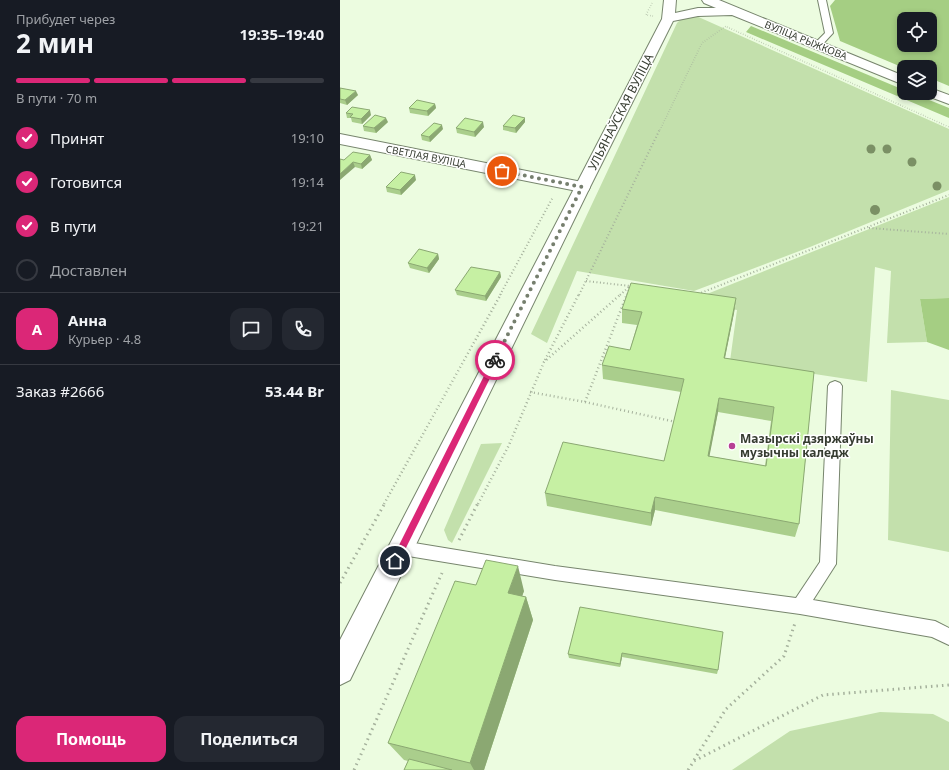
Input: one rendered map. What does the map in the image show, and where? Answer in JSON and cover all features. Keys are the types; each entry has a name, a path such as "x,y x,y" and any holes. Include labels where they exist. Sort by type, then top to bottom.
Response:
{"main road":[{"path":"671,6 682,8 697,0"},
{"name":"ВУЛІЦА РЫЖКОВА","path":"708,0 818,44 897,78"},
{"path":"671,6 691,12 707,11 741,13"},
{"name":"УЛЬЯНАЎСКАЯ ВУЛІЦА","path":"340,670 402,548 572,184 671,6"},
{"path":"937,95 949,100"},
{"name":"СВЕТЛАЯ ВУЛІЦА","path":"340,139 572,184"}],"lane":[{"path":"818,44 829,33 822,0"},
{"path":"800,606 828,564 835,386"},
{"path":"402,548 555,573 800,606 935,629 949,637"}],"path":[{"path":"354,770 450,557 509,445 530,392 544,362 586,280 702,43 726,26 949,127"},
{"path":"340,583 479,334 572,184"},
{"path":"691,297 949,195"},
{"path":"868,228 949,234"},
{"path":"586,280 637,287"},
{"path":"544,362 630,286"},
{"path":"585,402 630,286"},
{"path":"530,392 585,402 676,422"},
{"path":"688,770 726,709 784,656 800,606"},
{"path":"694,761 823,695 949,685"}],"green space":[{"path":"835,0 949,0 949,86 937,81 937,60 897,60 897,65 840,41 830,6"},
{"path":"694,15 949,129 949,190 810,247 694,291 577,271 547,343 531,334 677,23 681,19"},
{"path":"751,26 897,87 897,96 746,32"},
{"path":"907,100 929,100 949,108 949,118"},
{"path":"949,197 949,298 920,299 927,342 887,343 891,271 875,267 867,382 730,361 737,310 704,304 707,294"},
{"path":"949,298 949,350 927,342 920,299"},
{"path":"891,390 949,400 949,552 888,540"},
{"path":"502,443 452,543 448,540 444,530 481,444"},
{"path":"880,712 933,714 949,722 949,770 732,770 790,731"}],"building":[{"path":"340,88 356,91 345,100 340,99"},
{"path":"417,100 435,104 427,111 409,108"},
{"path":"352,107 370,110 361,119 350,117 353,114 346,113"},
{"path":"375,115 386,118 374,128 363,126"},
{"path":"513,115 525,118 515,128 503,126"},
{"path":"465,118 483,122 474,132 456,128"},
{"path":"434,123 442,125 429,137 421,135"},
{"path":"353,152 370,155 361,164 353,162 340,174 340,159 344,160"},
{"path":"401,172 415,175 400,190 386,187"},
{"path":"419,249 438,254 427,268 408,263"},
{"path":"471,267 500,272 485,296 455,290"},
{"path":"631,283 736,298 724,358 814,372 799,524 655,497 651,513 545,493 563,442 664,461 684,379 602,365 609,346 630,350 642,312 622,309","holes":["719,398 774,407 766,466 708,456"]},
{"path":"486,560 518,566 508,593 526,597 470,763 388,743 455,581 476,585"},
{"path":"580,607 723,632 718,670 622,653 620,664 568,654"},
{"path":"409,759 452,770 404,770"}],"way so far":[{"path":"495,360 582,187 502,171"}],"place":[{"name":"Мазырскі дзяржаўны музычны каледж","path":"732,446"}],"route":[{"path":"395,561 495,360"}]}
